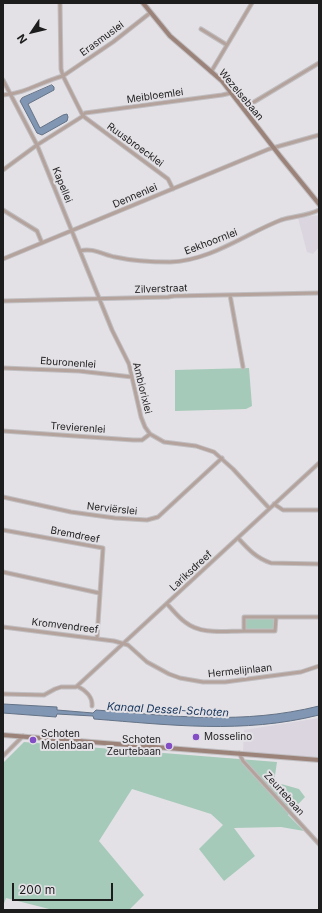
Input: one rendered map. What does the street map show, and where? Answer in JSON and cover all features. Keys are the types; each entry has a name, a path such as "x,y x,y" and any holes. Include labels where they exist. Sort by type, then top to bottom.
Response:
{"main road":[{"name":"Wezelsebaan","path":"143,3 170,36 232,92 319,204"},
{"path":"3,735 319,760"}],"street":[{"path":"60,3 61,69 83,116"},
{"path":"211,72 252,3"},
{"name":"Erasmuslei","path":"3,95 63,76 112,42 150,13"},
{"path":"201,29 227,45"},
{"path":"244,108 319,63"},
{"name":"Kapellei","path":"3,80 37,145 99,299"},
{"name":"Meibloemlei","path":"3,170 37,145 83,116 84,113 222,95 232,92"},
{"name":"Ruusbroecklei","path":"83,116 168,179 173,189"},
{"name":"Dennenlei","path":"3,259 274,148 319,135"},
{"path":"3,210 37,231 42,243"},
{"name":"Eekhoornlei","path":"80,251 87,249 116,257 142,260 182,261 208,253 282,220 311,214 319,210"},
{"name":"Zilverstraat","path":"3,302 319,293"},
{"path":"230,295 243,367"},
{"name":"Ambiorixlei","path":"99,299 129,364 141,417 150,434"},
{"name":"Eburonenlei","path":"3,368 79,371 132,377"},
{"name":"Trevierenlei","path":"3,431 133,440 142,440 150,434"},
{"path":"150,434 164,442 207,448 222,458 269,508"},
{"name":"Nerviërslei","path":"3,497 71,512 115,518 147,520 158,517 222,458"},
{"name":"Lariksdreef","path":"77,686 319,463"},
{"path":"274,504 283,510 319,510"},
{"name":"Bremdreef","path":"3,530 103,548 97,638"},
{"path":"238,538 253,554 271,563 319,564"},
{"path":"3,572 99,593"},
{"path":"167,604 185,622 196,628 210,631 275,631 276,617"},
{"path":"244,631 244,617 319,617"},
{"name":"Kromvendreef","path":"3,627 97,638 124,644"},
{"name":"Hermelijnlaan","path":"124,644 128,645 147,662 160,669 180,678 203,682 225,682 301,672 319,666"},
{"path":"3,694 44,695 55,689 77,686 89,696 93,703 92,706"},
{"path":"3,756 14,747 23,736"},
{"name":"Zeurtebaan","path":"239,753 243,761 319,844"}],"shaded area":[{"path":"319,215 319,247 313,254 307,252 298,218"},
{"path":"319,718 319,757 243,752 244,730"}],"green space":[{"path":"249,368 252,406 246,409 175,411 175,370"},
{"path":"246,618 274,618 274,630 245,630"},
{"path":"24,742 277,762 274,782 299,789 305,797 288,815 304,831 281,827 234,828 255,856 224,881 199,849 223,825 211,814 132,789 99,841 144,895 129,910 53,910 6,898 3,906 3,763"}],"water":[{"path":"52,85 54,90 28,104 40,128 63,115 67,114 68,117 67,121 42,135 37,133 20,101 22,98"},
{"path":"3,704 57,707 57,710 93,713 96,710 153,715 208,717 263,715 291,712 319,706 319,715 291,721 263,724 207,726 151,724 94,719 93,716 57,714 56,717 3,713"}],"place":[{"name":"Mosselino","path":"196,737"},
{"name":"Schoten Molenbaan","path":"33,740"},
{"name":"Schoten Zeurtebaan","path":"169,746"}],"water label":[{"name":"Kanaal Dessel-Schoten","path":"168,710"}]}
